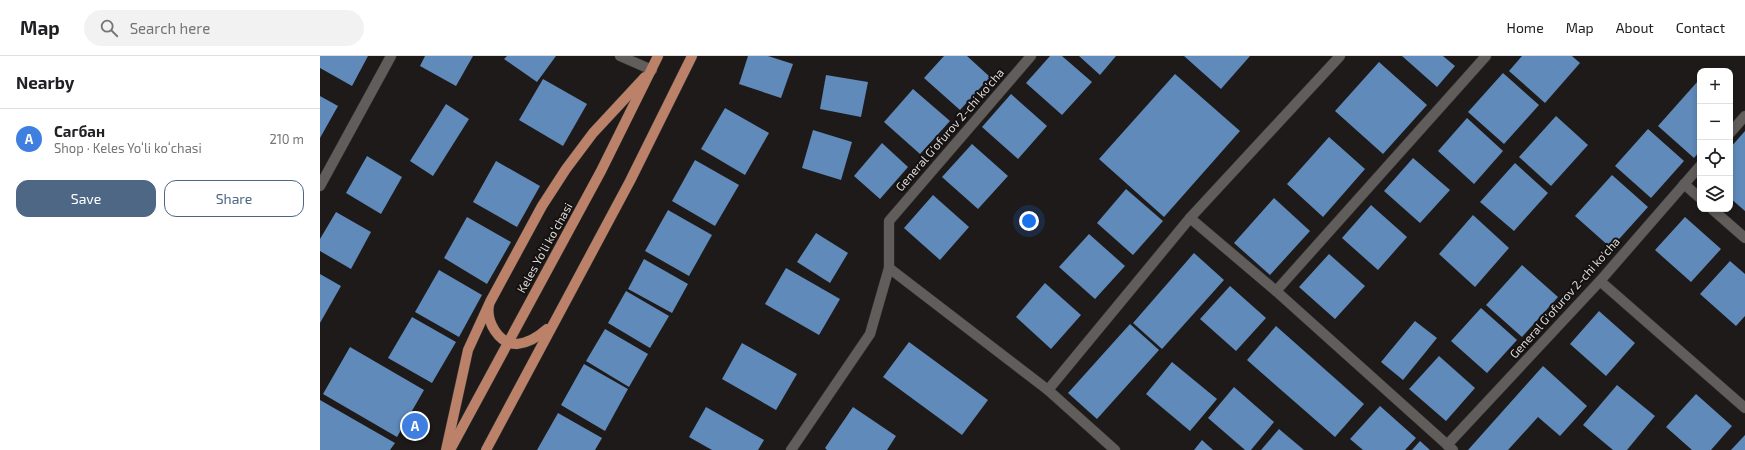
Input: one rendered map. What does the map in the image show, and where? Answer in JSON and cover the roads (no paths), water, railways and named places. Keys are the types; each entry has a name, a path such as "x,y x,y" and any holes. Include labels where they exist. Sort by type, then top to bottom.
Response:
{"main road":[{"name":"Keles Yoʻli koʻchasi","path":"450,450 602,171 658,56"},
{"path":"486,450 634,174 692,56"},
{"path":"446,450 468,350 490,302 542,206 566,169 593,133 652,70"},
{"path":"490,302 488,313 490,323 495,331 508,342 518,344 529,342 552,325"}],"street":[{"path":"320,186 391,56"},
{"path":"620,56 652,70"},
{"name":"General G'ofurov 2-chi ko'cha","path":"889,268 889,221 1031,56"},
{"path":"1048,390 1190,218 1340,56"},
{"path":"1276,291 1486,56"},
{"path":"1733,129 1745,116"},
{"name":"General G'ofurov 2-chi ko'cha","path":"1190,218 1276,291 1450,447 1600,281 1697,169"},
{"path":"1684,184 1697,195"},
{"path":"1715,212 1745,238"},
{"path":"791,450 870,334 889,268 1048,390 1115,450"},
{"path":"1600,281 1745,408"}],"place":[{"name":"Сагбан","path":"415,426"}]}
